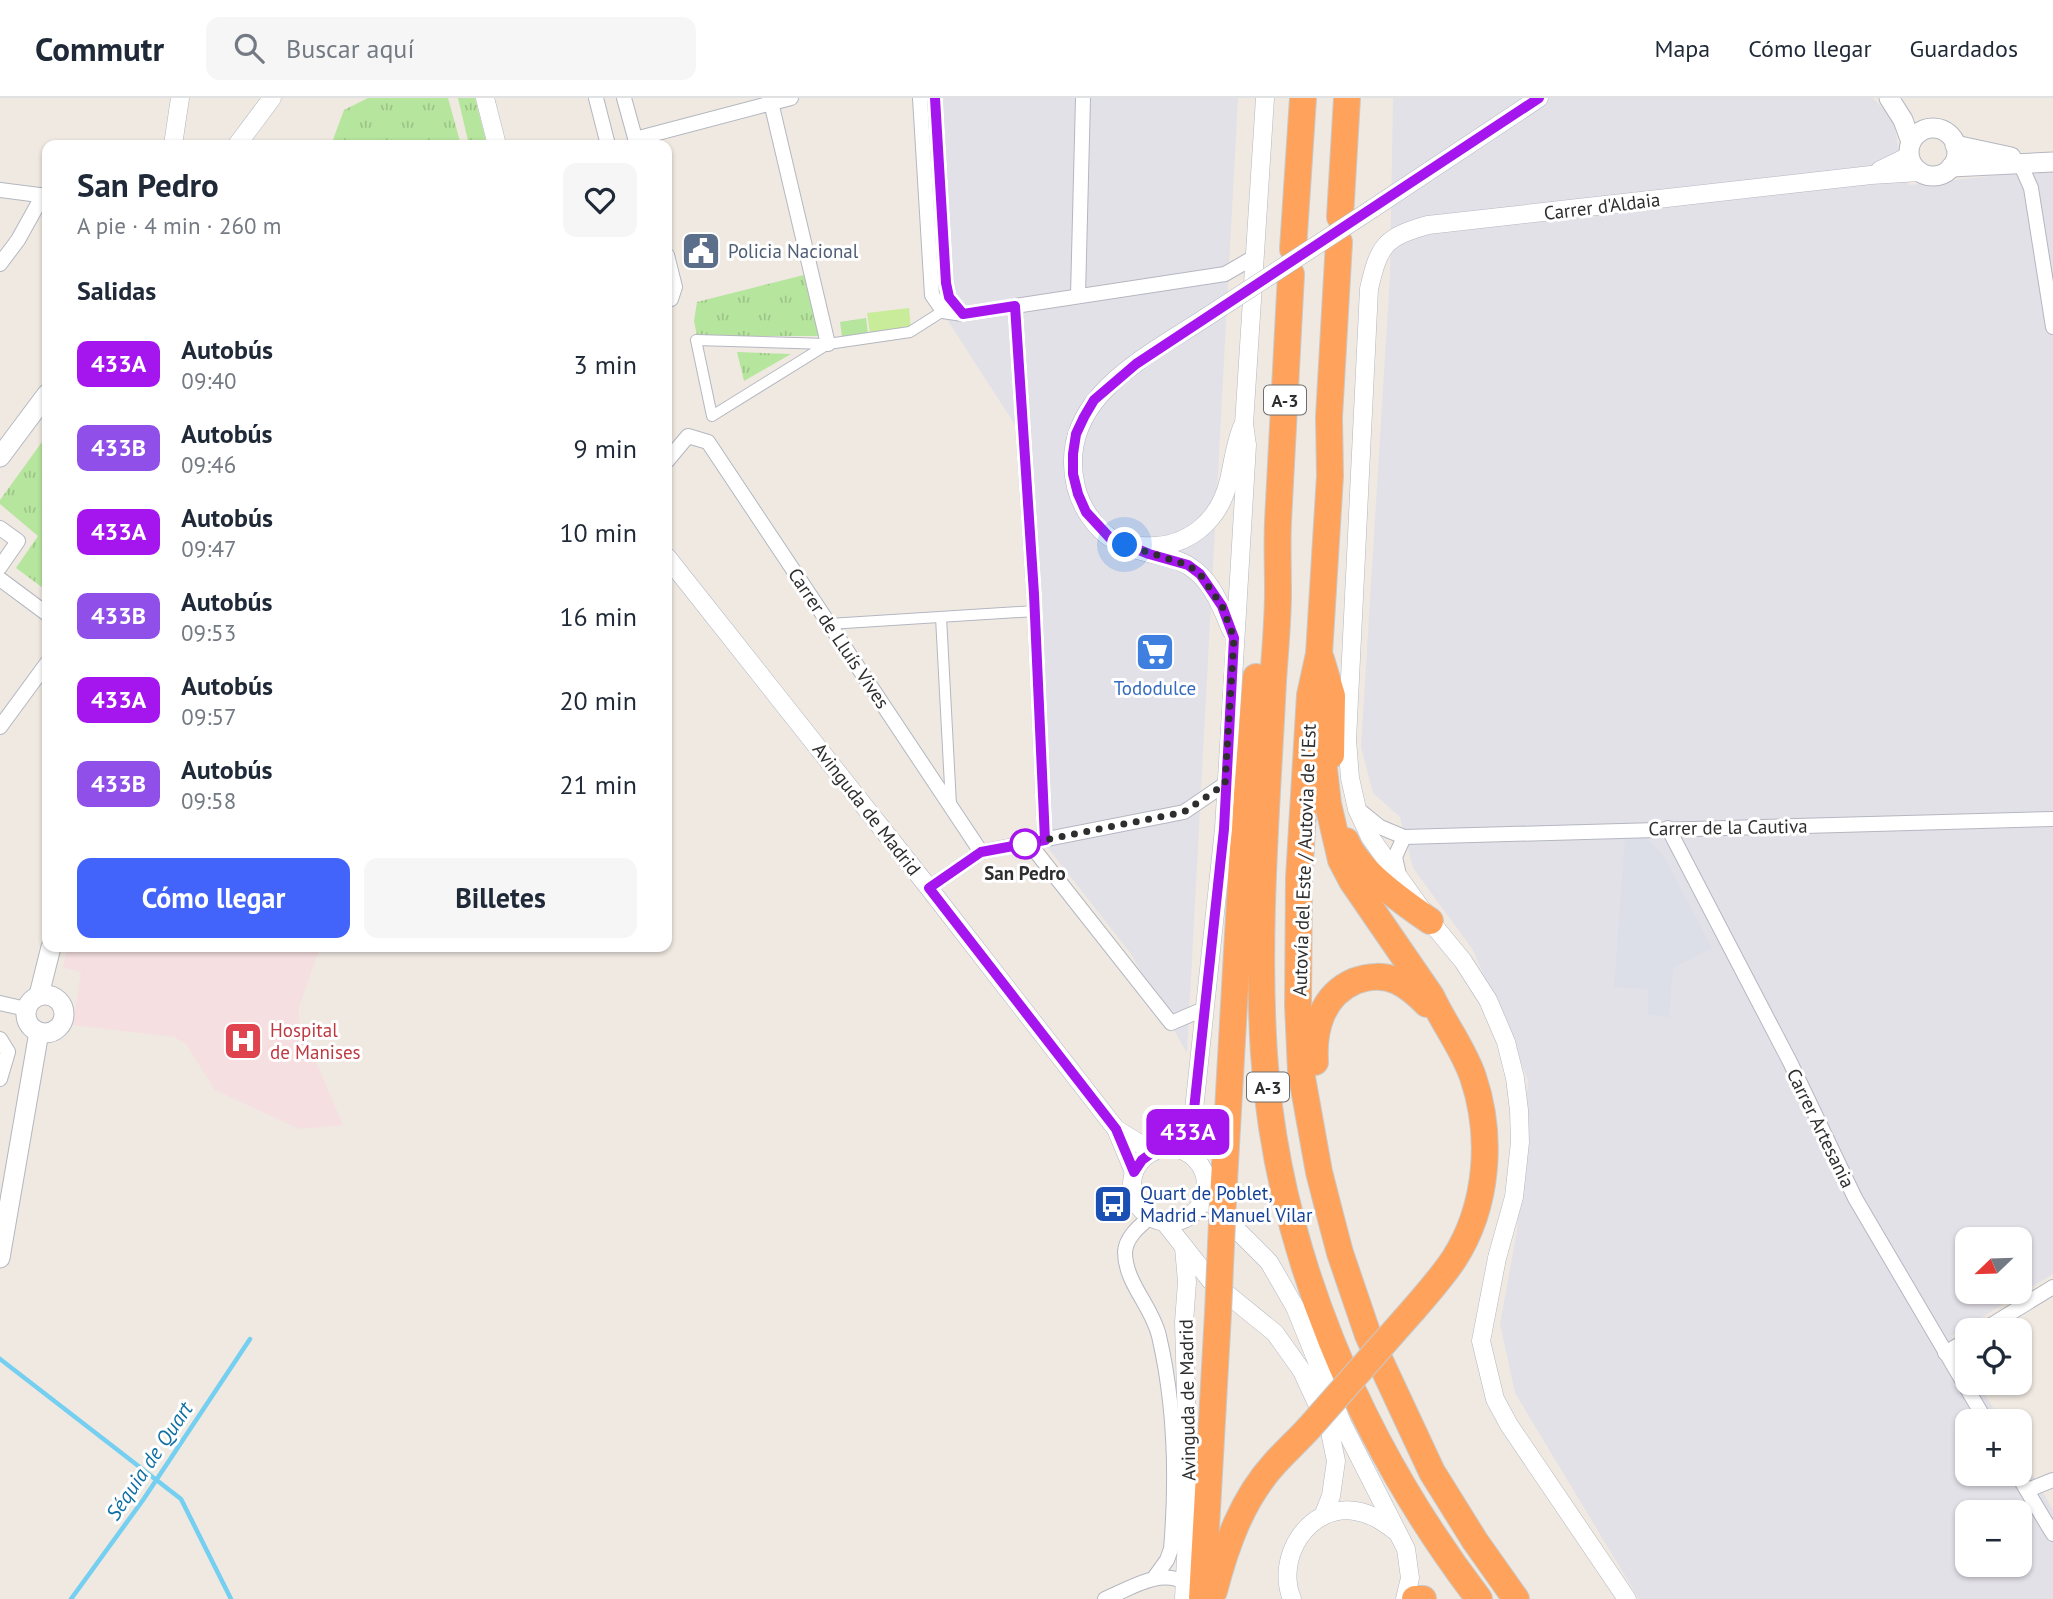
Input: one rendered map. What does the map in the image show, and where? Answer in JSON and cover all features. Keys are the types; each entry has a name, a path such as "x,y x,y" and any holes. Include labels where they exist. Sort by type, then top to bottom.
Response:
{"highway":[{"name":"Autovía del Este / Autovia de l'Est","path":"1303,98 1278,527 1278,595 1261,923 1264,1057 1272,1124 1285,1190 1302,1256 1342,1365 1380,1446 1412,1503 1479,1599"},
{"name":"Autovía del Este / Autovia de l'Est","path":"1347,98 1329,417 1330,475 1319,654 1310,695 1297,946 1301,1072 1319,1172 1336,1240 1373,1347 1432,1472 1475,1541 1517,1599"},
{"path":"1190,1594 1218,1312 1215,1197 1266,558 1278,527"},
{"path":"1319,654 1332,696 1331,768 1341,827 1360,862 1385,887 1430,921"},
{"path":"1212,1599 1225,1549 1256,1488 1274,1463 1414,1309 1455,1257 1473,1218 1483,1175 1484,1129 1479,1100 1461,1049 1431,996 1352,881 1341,860 1328,804 1323,760 1325,696 1328,686"},
{"path":"1309,1108 1316,1076 1317,1029 1331,996 1347,984 1365,977 1396,980 1439,1014"},
{"path":"1224,1599 1236,1552 1246,1527 1302,1435"},
{"path":"1415,1599 1423,1599"}],"main road":[{"path":"1889,98 1903,120 1913,156 1936,175 1951,167 2053,162"},
{"path":"1896,98 1935,128 1947,133 1955,145 1956,156 1951,167"},
{"path":"1913,156 1921,131 1935,128"},
{"path":"1955,145 2026,163"},
{"path":"2,451 42,400"},
{"path":"33,1002 46,995 57,999 64,1016 58,1028 46,1033 39,1032 28,1023 33,1002 49,952"},
{"path":"0,1256 39,1032"}],"street":[{"path":"174,140 180,98"},
{"path":"241,140 272,98"},
{"path":"485,98 496,140"},
{"path":"596,98 606,140"},
{"path":"624,98 635,140"},
{"path":"642,140 770,100 791,98"},
{"path":"920,98 932,295 943,310 963,314 1225,274 1256,256"},
{"path":"935,98 946,283 949,297 963,314"},
{"path":"1078,296 1083,98"},
{"path":"1172,1148 1188,1131 1193,1119 1224,829 1247,445 1244,424 1265,98"},
{"path":"1234,638 1222,606 1200,574 1188,565 1110,538 1086,512 1073,474 1076,434 1094,400 1113,382 1205,318 1539,98"},
{"path":"770,100 828,344"},
{"name":"Carrer d'Aldaia","path":"1627,1599 1509,1425 1495,1399 1487,1372 1481,1341 1497,1258 1514,1197 1520,1142 1520,1110 1506,1042 1488,1000 1463,961 1430,921 1370,837 1357,809 1350,778 1347,740 1368,289 1385,245 1399,233 1428,226 1871,175 1913,156"},
{"path":"2026,163 2053,327"},
{"path":"0,191 42,195"},
{"path":"0,191 19,202 29,219"},
{"path":"0,264 42,200"},
{"path":"672,273 676,288 672,297"},
{"path":"1225,274 1241,282 1250,318"},
{"path":"1015,306 1035,611 1045,840"},
{"path":"828,344 712,416 696,341 828,344 910,332 943,310"},
{"path":"1125,545 1156,547 1177,543 1209,522 1219,507 1228,482 1235,446 1244,424"},
{"name":"Carrer de Lluís Vives","path":"672,455 688,436 708,442 981,852"},
{"path":"0,528 18,541 0,567"},
{"name":"Avinguda de Madrid","path":"672,563 1116,1129 1134,1172"},
{"path":"0,579 42,610"},
{"path":"829,624 1035,611"},
{"path":"941,617 951,808"},
{"path":"0,727 42,670"},
{"path":"929,888 981,852 1184,812 1225,784"},
{"path":"1357,809 1381,827 1404,836 1395,856 1399,878"},
{"name":"Carrer de la Cautiva","path":"1404,836 2053,819"},
{"name":"Carrer Artesania","path":"1668,828 1790,1062 1855,1198 1979,1409"},
{"path":"1029,843 1171,1023 1206,1009"},
{"path":"0,1003 33,1002"},
{"path":"0,1039 8,1052 0,1079"},
{"name":"Avinguda de Madrid","path":"1116,1129 1153,1152"},
{"path":"1323,1516 1331,1496 1336,1461 1330,1432 1307,1380 1289,1349 1275,1333 1211,1281 1184,1247 1137,1205 1130,1186 1134,1172 1142,1160 1153,1152 1172,1148 1184,1150 1200,1162 1215,1197 1217,1211 1269,1262 1282,1282 1295,1307 1342,1423 1406,1549 1410,1578 1405,1599"},
{"path":"1157,1221 1188,1217 1215,1197"},
{"name":"Avinguda de Madrid","path":"1154,1578 1167,1560 1171,1549 1174,1456 1171,1409 1158,1332 1128,1272 1125,1249 1132,1234 1157,1221"},
{"name":"Avinguda de Madrid","path":"1184,1247 1187,1282 1184,1322 1190,1594"},
{"path":"2003,1318 2053,1287"},
{"path":"1945,1353 1955,1347"},
{"path":"2028,1490 2053,1480"},
{"path":"2025,1486 2053,1534"},
{"path":"1292,1599 1287,1570 1289,1555 1303,1531 1323,1516 1342,1510 1356,1511 1383,1522 1396,1532"},
{"path":"1105,1599 1154,1578 1173,1578 1190,1594"}],"shaded area":[{"path":"916,98 1238,98 1187,1053 1131,954 1048,848 1019,431 930,293"},
{"path":"1393,98 1873,98 1894,121 1899,153 1909,185 2053,172 2053,1274 2032,1287 2032,1227 1955,1227 1955,1304 2004,1304 1981,1318 1955,1318 1955,1334 1951,1336 1955,1343 1955,1395 1985,1395 1994,1409 1955,1409 1955,1486 2032,1486 2032,1474 2053,1510 2053,1599 1639,1599 1515,1393 1500,1324 1517,1230 1528,1080 1473,950 1413,868 1400,817 1373,793 1361,747 1390,275"},
{"path":"1645,838 1662,853 1712,948 1673,968 1669,1017 1648,1015 1648,989 1614,987 1625,839"},
{"name":"Hospital de Manises","path":"67,952 318,952 299,1007 299,1022 343,1125 299,1129 215,1090 186,1044 174,1037 73,1025 81,972 63,967"}],"green space":[{"path":"368,98 448,98 460,140 333,140 344,110"},
{"path":"458,98 475,98 486,140 468,140"},
{"path":"804,275 820,336 697,336 694,321 697,302"},
{"path":"909,308 911,329 870,334 867,313"},
{"path":"866,318 868,334 842,337 840,322"},
{"path":"737,352 791,354 744,381"},
{"path":"42,442 42,587 16,568 38,536 0,504 0,500"}],"waterway":[{"name":"Séquia de Quart","path":"71,1599 143,1500 250,1339"},
{"path":"0,1359 181,1499 231,1599"}],"bus line":[{"name":"433A","path":"935,98 949,297 963,314 1015,306 1034,594 1045,840 981,852 929,888 1116,1129 1134,1172 1142,1160 1153,1152 1172,1148 1181,1140 1193,1119 1224,829 1234,638 1212,587 1200,574 1188,565 1149,554 1110,538 1086,512 1073,474 1076,434 1094,400 1136,364 1539,98"}],"place":[{"name":"Policia Nacional","path":"701,251"},
{"name":"Tododulce","path":"1155,652"},
{"name":"San Pedro","path":"1025,844"},
{"name":"Hospital de Manises","path":"243,1041"},
{"name":"Quart de Poblet, Madrid - Manuel Vilar","path":"1113,1204"}],"route":[{"path":"1025,844 1184,812 1225,784 1234,638 1222,606 1212,587 1188,565 1125,545"}]}
